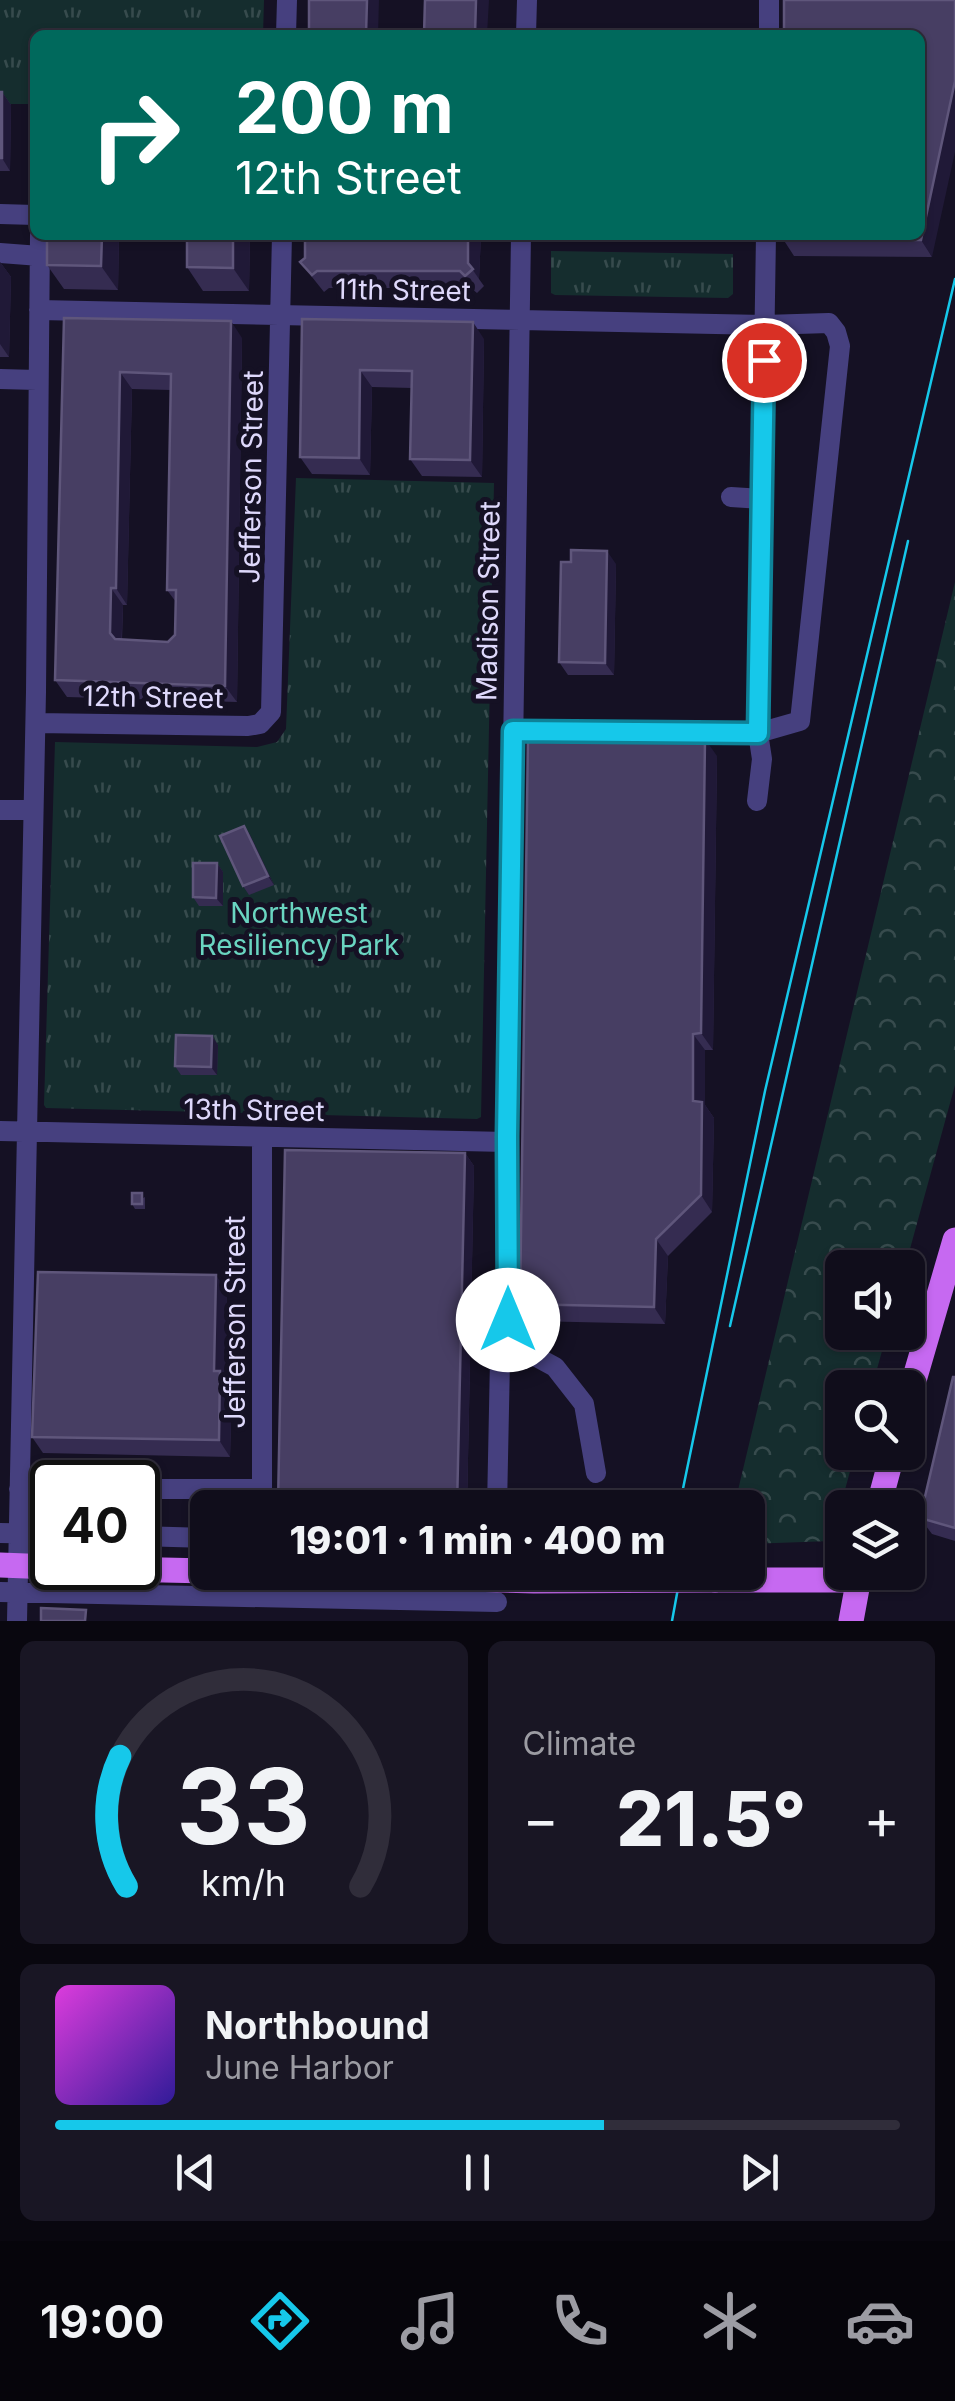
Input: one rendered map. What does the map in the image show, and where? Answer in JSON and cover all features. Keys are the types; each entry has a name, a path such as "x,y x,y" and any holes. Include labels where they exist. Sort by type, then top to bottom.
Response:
{"main road":[{"path":"917,1370 955,1240"},
{"path":"0,1565 30,1566"},
{"path":"160,1571 190,1571"},
{"path":"765,1580 825,1578"},
{"path":"851,1621 857,1590"}],"street":[{"path":"286,30 287,0"},
{"path":"526,0 526,30"},
{"path":"769,30 770,0"},
{"path":"0,214 30,215"},
{"name":"Jefferson Street","path":"267,718 272,704 282,240"},
{"name":"Madison Street","path":"498,1490 501,1353 508,1320 507,1142 522,240"},
{"path":"757,801 762,759 758,733 766,240"},
{"path":"0,253 40,245 36,723 19,1489 9,1534 9,1595 17,1621"},
{"name":"11th Street","path":"40,310 828,323 840,346 800,721 758,733"},
{"path":"0,379 37,380"},
{"path":"730,497 762,499"},
{"name":"12th Street","path":"36,723 248,726 267,718"},
{"path":"513,731 758,733"},
{"path":"0,810 32,810"},
{"name":"13th Street","path":"0,1130 507,1142"},
{"name":"Jefferson Street","path":"262,1138 262,1490"},
{"path":"501,1353 531,1354 555,1367 584,1404 596,1473"},
{"path":"19,1489 30,1489"},
{"path":"160,1491 190,1493"},
{"path":"160,1537 190,1537"},
{"path":"9,1595 260,1607 497,1610"}],"green space":[{"path":"0,0 264,0 263,30 30,30 30,104 0,104"},
{"path":"551,251 733,254 733,294 728,298 555,295 551,293"},
{"name":"Northwest Resiliency Park","path":"296,478 494,483 481,1117 46,1108 55,742 257,747 277,742 286,729"},
{"path":"955,582 955,1085 910,1250 825,1250 825,1350 882,1350 877,1370 825,1370 825,1470 850,1470 845,1490 825,1490 825,1541 765,1543 765,1490 738,1490"}],"building":[{"path":"309,0 367,0 366,30 309,30"},
{"path":"425,0 476,0 475,30 424,30"},
{"path":"784,0 955,0 955,81 925,221 925,30 784,30"},
{"path":"2,92 2,158 0,158"},
{"path":"47,240 102,240 101,266 47,265"},
{"path":"187,240 233,240 233,268 187,267"},
{"path":"305,240 468,240 468,263 473,269 465,276 460,271 317,271 312,275 300,262 305,258"},
{"path":"64,318 231,321 225,686 55,680","holes":["120,372 171,374 167,590 176,590 175,635 168,642 115,639 110,633 111,588 116,588"]},
{"path":"302,319 473,322 470,460 410,459 412,371 360,370 359,458 300,457"},
{"path":"571,550 607,551 605,663 559,662 561,562 571,562"},
{"path":"528,736 705,739 701,1033 693,1034 693,1101 702,1102 701,1195 656,1239 654,1307 520,1304"},
{"path":"244,826 268,876 243,886 220,836"},
{"path":"193,863 217,863 216,898 193,897"},
{"path":"176,1035 212,1036 211,1067 175,1066"},
{"path":"285,1150 465,1153 457,1490 278,1490"},
{"path":"132,1193 142,1193 142,1204 132,1204"},
{"path":"38,1272 216,1275 214,1371 220,1371 219,1440 32,1437"},
{"path":"955,1377 955,1528 925,1519 925,1497"},
{"path":"41,1608 86,1610 85,1621 41,1621"}],"tram line":[{"path":"683,1490 765,1091 955,279"},
{"path":"730,1326 908,541"},
{"path":"672,1621 678,1590"}],"route":[{"path":"508,1320 513,731 758,733 764,360"}]}
